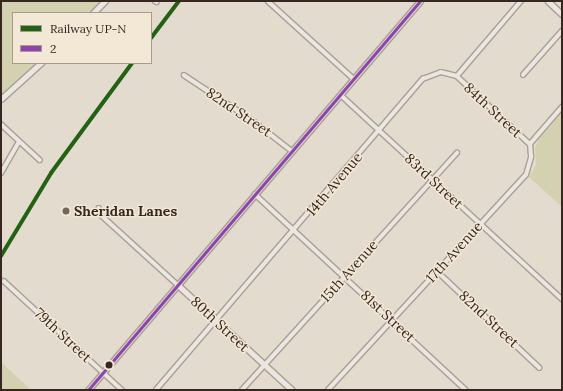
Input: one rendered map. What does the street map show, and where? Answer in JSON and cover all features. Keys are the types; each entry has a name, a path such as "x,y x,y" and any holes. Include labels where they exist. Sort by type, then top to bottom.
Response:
{"main road":[{"path":"88,390 420,1"}],"street":[{"path":"94,12 105,1"},
{"path":"268,1 354,79"},
{"path":"457,76 521,1"},
{"path":"548,1 562,14"},
{"path":"523,75 562,31"},
{"path":"1,99 40,64"},
{"name":"14th Avenue","path":"156,390 216,319 295,230 423,79 441,72 457,76"},
{"name":"82nd Street","path":"184,75 252,120 292,151"},
{"name":"84th Street","path":"457,76 530,144"},
{"name":"83rd Street","path":"341,95 562,299"},
{"path":"530,144 562,107"},
{"path":"1,124 40,160"},
{"path":"1,173 19,142"},
{"name":"17th Avenue","path":"328,390 391,319 526,175 531,157 530,144"},
{"name":"15th Avenue","path":"242,390 344,275 457,153"},
{"name":"81st Street","path":"255,194 344,275 466,390"},
{"name":"80th Street","path":"99,208 100,214 292,390"},
{"name":"82nd Street","path":"437,271 540,368"},
{"name":"79th Street","path":"4,281 122,390"}],"shaded area":[{"path":"1,1 103,1 91,12 12,12 12,64 37,64 1,96"},
{"path":"562,112 562,207 529,177 536,165 535,148 539,139"},
{"path":"1,362 31,390 1,390"}],"rail line":[{"name":"UP-N","path":"152,37 179,1"},
{"name":"UP-N","path":"1,256 51,173 131,64"}],"transit line":[{"name":"2","path":"88,390 420,1"}],"place":[{"name":"Sheridan Lanes","path":"66,211"}]}
